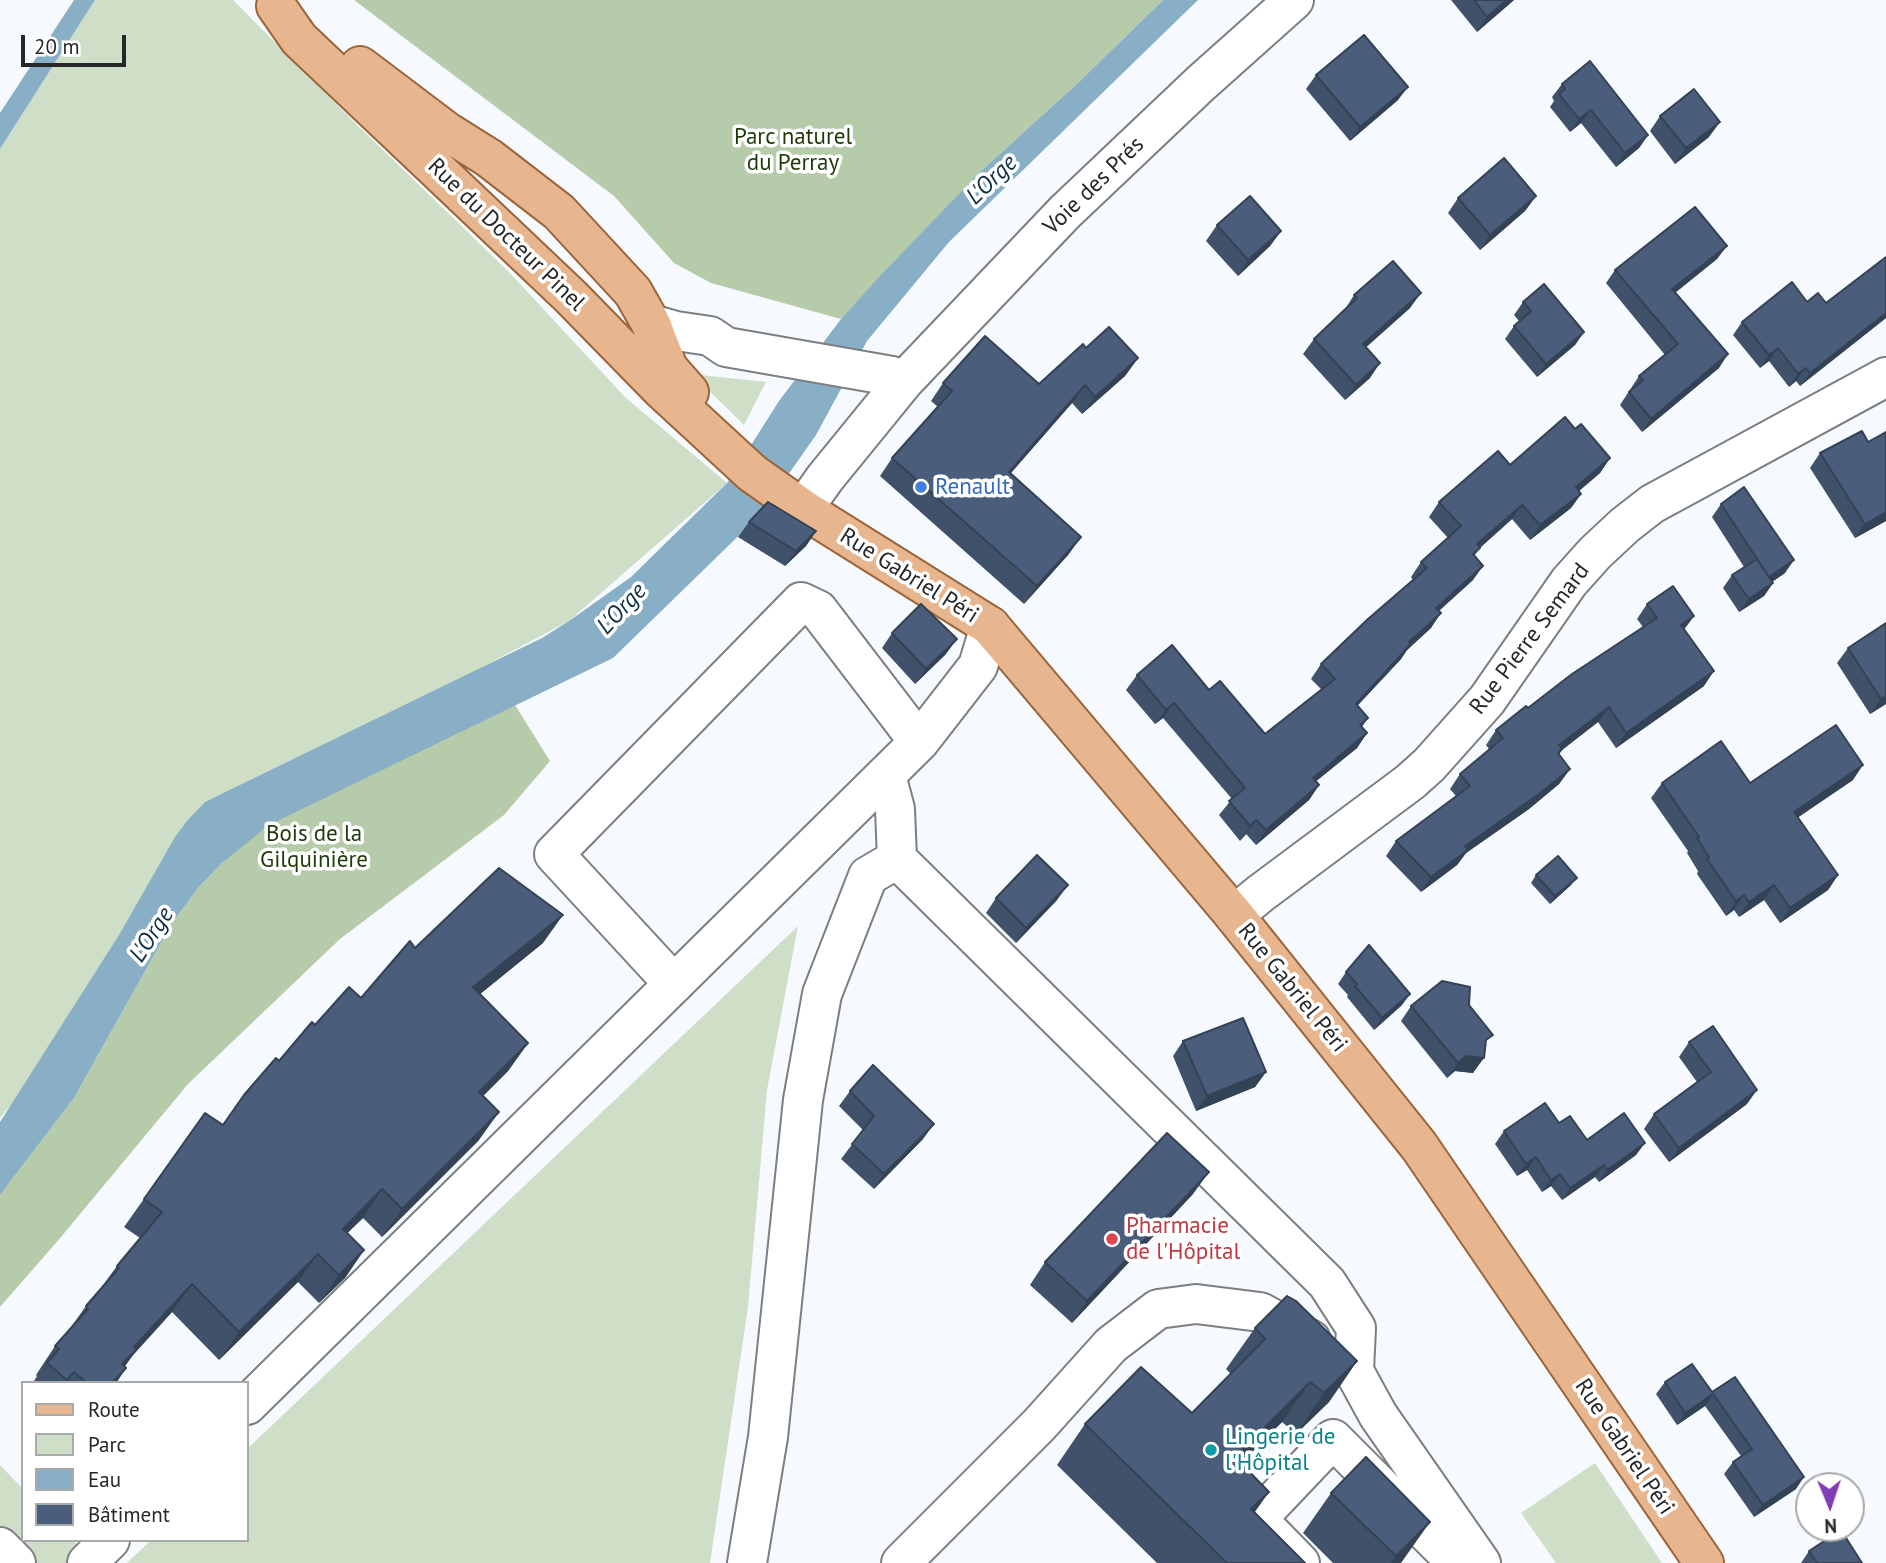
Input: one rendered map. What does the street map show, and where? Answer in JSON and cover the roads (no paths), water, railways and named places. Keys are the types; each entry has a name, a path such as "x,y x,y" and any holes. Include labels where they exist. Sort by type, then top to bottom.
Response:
{"main road":[{"name":"Rue du Docteur Pinel","path":"273,3 307,25 446,131 489,158 559,212 633,292 654,332 668,368 695,398 729,452"},
{"name":"Rue du Docteur Pinel","path":"273,3 299,38 729,452"},
{"name":"Rue Gabriel Péri","path":"729,452 752,473 796,505 990,626 1234,915 1419,1146 1704,1563"}],"street":[{"name":"Voie des Prés","path":"796,505 825,478 898,378 1065,212 1200,84 1294,0"},
{"path":"607,333 654,332 706,352 740,350 898,378"},
{"name":"Rue Pierre Semard","path":"1234,915 1429,765 1487,700 1569,582 1625,525 1652,503 1886,377"},
{"path":"674,984 554,854 801,602 818,610 919,743"},
{"path":"248,1404 919,743 978,666 990,626"},
{"path":"886,775 895,809 897,859 1327,1283 1356,1328 1354,1371"},
{"path":"747,1563 768,1437 803,1100 822,994 868,876 897,859"},
{"path":"901,1563 1039,1425 1111,1345 1158,1309 1196,1304 1260,1312 1312,1341 1354,1371 1378,1415 1474,1563"},
{"path":"1300,1563 1257,1519 1333,1439 1474,1563"},
{"path":"87,1563 108,1542"},
{"path":"0,1547 16,1563"}],"water":[{"path":"74,0 95,0 0,149 0,113"},
{"name":"L'Orge","path":"1163,0 1198,0 949,242 867,341 816,435 760,515 613,658 269,825 223,862 199,887 172,923 74,1098 0,1195 0,1122 119,935 175,837 205,802 542,638 631,577 727,483 779,401 841,319 881,275 980,172 1080,81"}],"place":[{"name":"Renault","path":"921,487"},
{"name":"Pharmacie de l'Hôpital","path":"1112,1239"},
{"name":"Lingerie de l'Hôpital","path":"1211,1450"}],"park label":[{"name":"Parc naturel du Perray","path":"793,150"},
{"name":"Bois de la Gilquinière","path":"314,847"}]}
